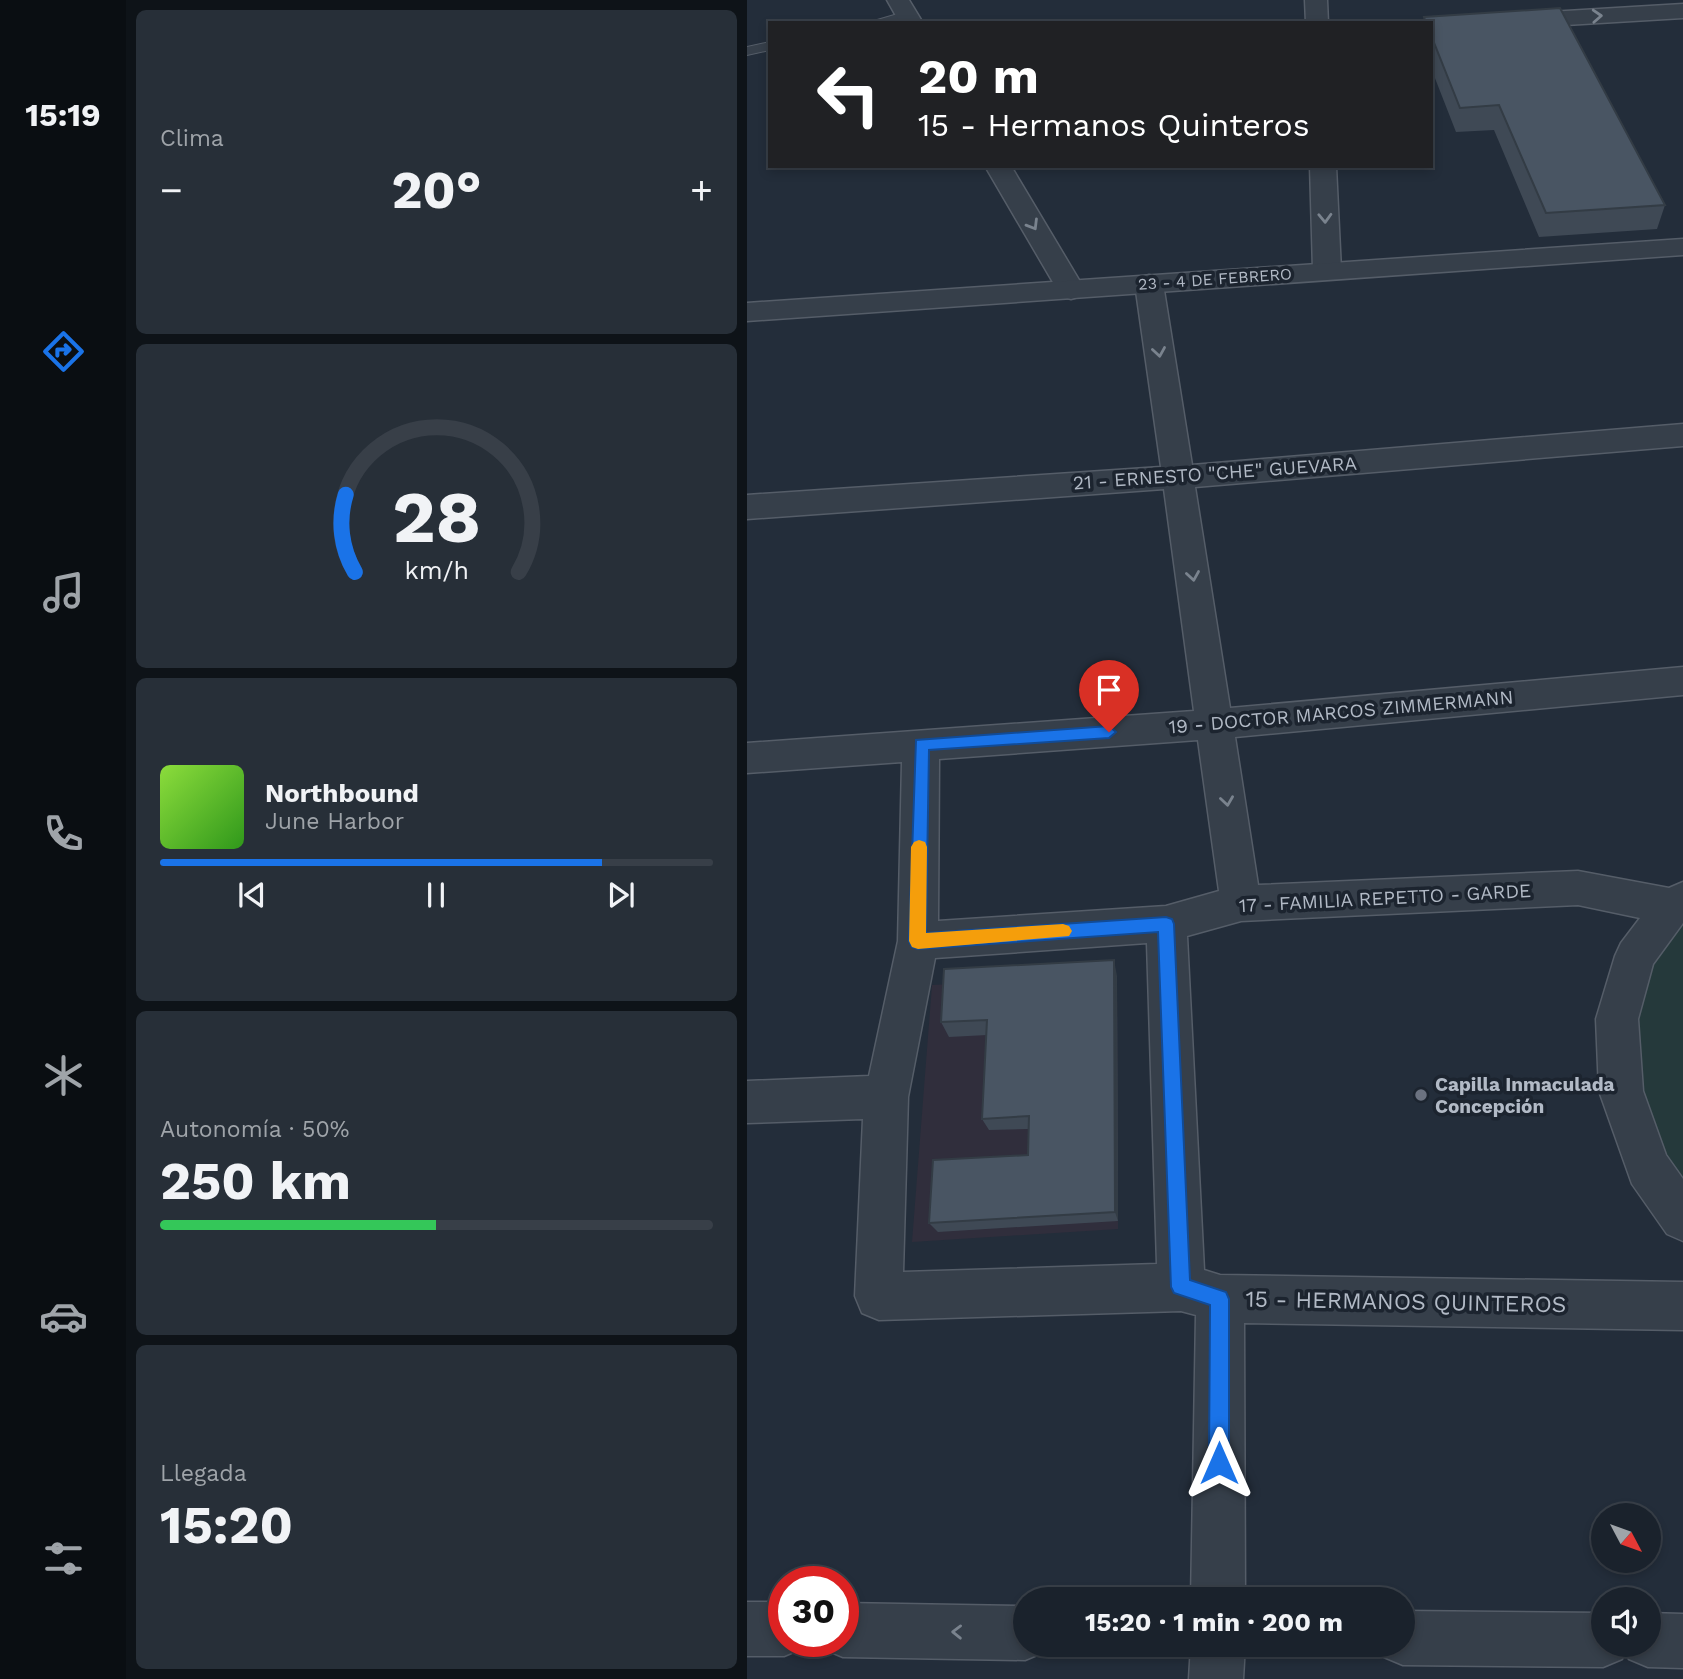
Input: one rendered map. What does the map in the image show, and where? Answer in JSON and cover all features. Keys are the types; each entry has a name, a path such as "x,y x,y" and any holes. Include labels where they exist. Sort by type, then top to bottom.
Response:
{"street":[{"path":"1316,0 1317,21"},
{"path":"1433,26 1683,11"},
{"path":"999,168 1071,290"},
{"path":"1323,168 1327,270"},
{"name":"23 - 4 DE FEBRERO","path":"747,312 1683,247"},
{"path":"1149,284 1241,903"},
{"name":"21 - ERNESTO \"CHE\" GUEVARA","path":"747,507 1178,477 1683,435"},
{"name":"19 - DOCTOR MARCOS ZIMMERMANN","path":"747,758 1216,724 1683,681"},
{"path":"747,1102 886,1097 918,941 921,745"},
{"name":"17 - FAMILIA REPETTO - GARDE","path":"918,941 1166,924 1241,903 1578,888 1677,903"},
{"path":"1677,903 1635,956 1617,1019 1621,1091 1648,1168 1683,1218"},
{"path":"1166,924 1200,1293 1217,1587"},
{"name":"15 - HERMANOS QUINTEROS","path":"886,1097 879,1296 1200,1293 1683,1306"},
{"path":"747,1629 768,1629"},
{"path":"859,1630 1013,1633"},
{"path":"1415,1638 1591,1640"},
{"path":"1661,1640 1683,1641"},
{"path":"1216,1679 1217,1657"}],"lane":[{"path":"880,21 906,13"},
{"path":"747,51 768,46"}],"shaded area":[{"path":"1117,976 1118,1229 912,1242 932,985"}],"green space":[{"path":"1683,900 1683,1218 1621,1091 1635,956"}],"building":[{"path":"1560,8 1665,205 1546,213 1499,105 1460,108 1433,40 1433,21 1425,21 1424,17"},
{"path":"1114,960 1115,1212 929,1223 933,1160 1028,1155 1029,1116 982,1119 987,1020 941,1022 944,969"}],"slow traffic":[{"path":"919,847 918,941 1063,931"}],"place":[{"name":"Capilla Inmaculada Concepción","path":"1421,1095"}],"route":[{"path":"1109,732 921,745 918,941 1166,924 1181,1287 1219,1299 1219,1463"}]}
